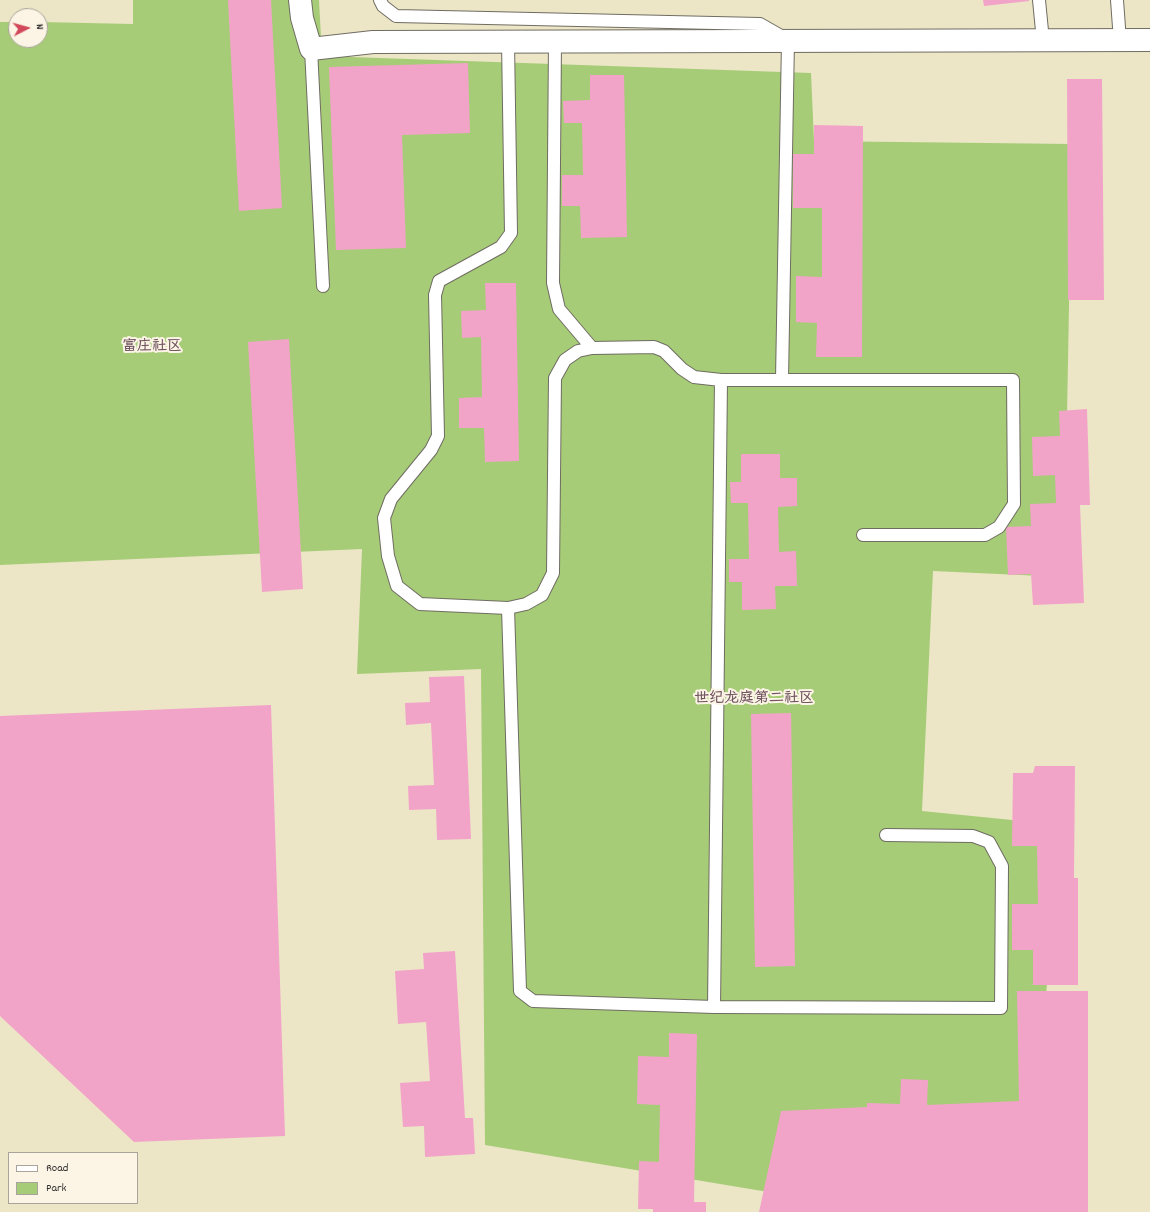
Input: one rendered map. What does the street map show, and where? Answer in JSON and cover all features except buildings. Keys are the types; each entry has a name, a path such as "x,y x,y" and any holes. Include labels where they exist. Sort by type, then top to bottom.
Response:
{"street":[{"path":"300,0 302,18 311,49 372,42 1150,40"}],"lane":[{"path":"380,0 383,6 396,16 760,24 788,40 782,379"},
{"path":"1039,0 1044,41"},
{"path":"1117,0 1120,41"},
{"path":"555,41 553,283 559,309 592,348"},
{"path":"508,42 511,233 501,246 439,281 435,295 438,436 431,450 391,499 384,518 388,556 397,586 420,604 508,608 526,604 542,595 553,573 556,378 565,360 578,351 592,348 654,347 664,352 682,369 694,377 721,380 1012,380 1014,504 999,527 985,535 863,535"},
{"path":"311,49 323,286"},
{"path":"714,1007 721,380"},
{"path":"508,608 520,991 533,1001 714,1007 1001,1008 1002,866 989,842 973,836 886,835"}],"green space":[{"path":"133,0 319,0 322,56 811,73 814,141 1072,144 1064,577 933,571 922,811 1062,825 1034,1122 908,1212 889,1212 485,1145 481,669 357,674 362,549 0,565 0,22 8,22 8,48 48,48 48,22 133,24"}],"district":[{"name":"富庄社区","path":"152,348"},
{"name":"世纪龙庭第二社区","path":"754,700"}]}
